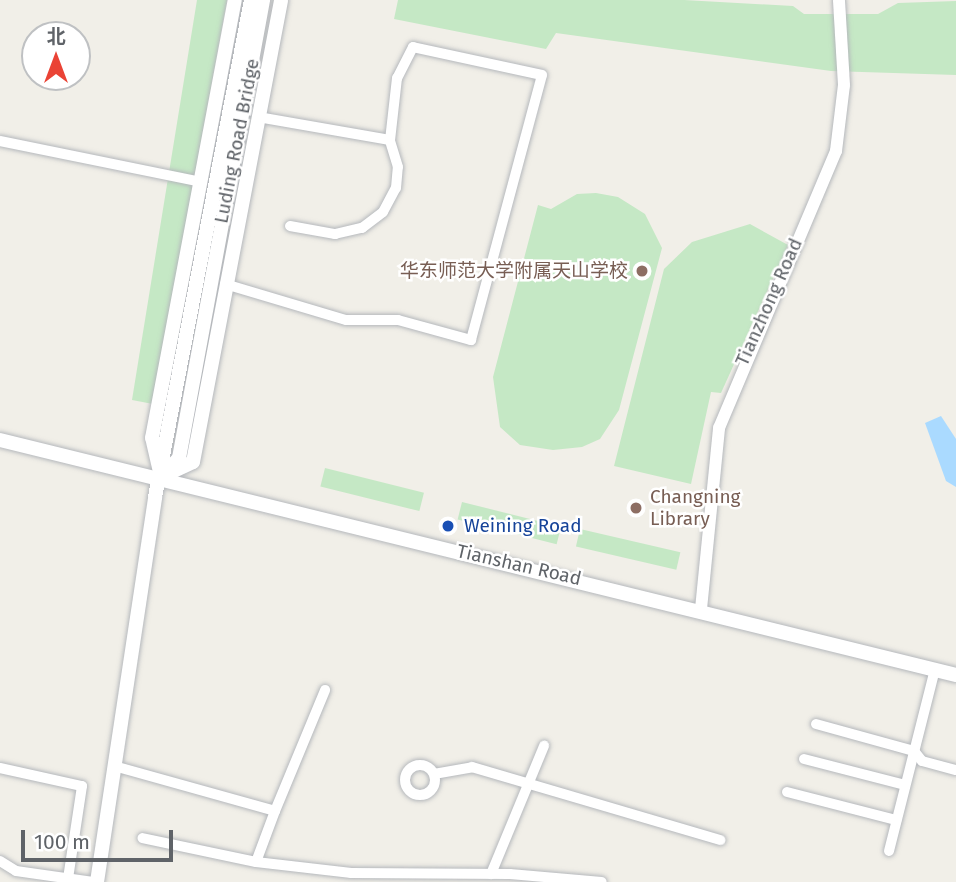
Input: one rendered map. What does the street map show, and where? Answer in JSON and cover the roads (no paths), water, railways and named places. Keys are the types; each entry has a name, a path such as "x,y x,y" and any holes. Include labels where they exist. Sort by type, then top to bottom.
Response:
{"main road":[{"path":"95,882 161,477 152,438 235,0"},
{"name":"Luding Road Bridge","path":"204,282 251,0"},
{"name":"Luding Road Bridge","path":"204,282 264,0"},
{"path":"161,477 193,462 281,0"},
{"path":"161,477 179,458 204,282"},
{"name":"Tianshan Road","path":"0,440 701,608 956,675"}],"street":[{"name":"Tianzhong Road","path":"701,608 719,428 836,151 844,85 839,0"},
{"path":"225,284 345,320 398,320 471,340 542,75 413,47 397,78 390,140 398,167 396,188 383,212 362,229 335,234 290,226"},
{"path":"258,117 390,140"},
{"path":"0,141 201,182"},
{"path":"889,851 935,669"},
{"path":"256,862 325,690"},
{"path":"816,724 914,751 922,761 956,770"},
{"path":"491,874 544,746"},
{"path":"804,759 905,785"},
{"path":"114,766 275,811"},
{"path":"434,774 472,767 720,840"},
{"path":"0,768 82,786 68,879"},
{"path":"787,792 896,820"},
{"path":"142,838 256,862 351,873 491,874 602,882"},
{"path":"0,861 16,871 95,882"}],"water":[{"path":"941,416 956,439 956,487 946,481 925,423"}],"place":[{"name":"华东师范大学附属天山学校","path":"642,271"},
{"name":"Changning Library","path":"636,508"},
{"name":"Weining Road","path":"448,526"}]}
